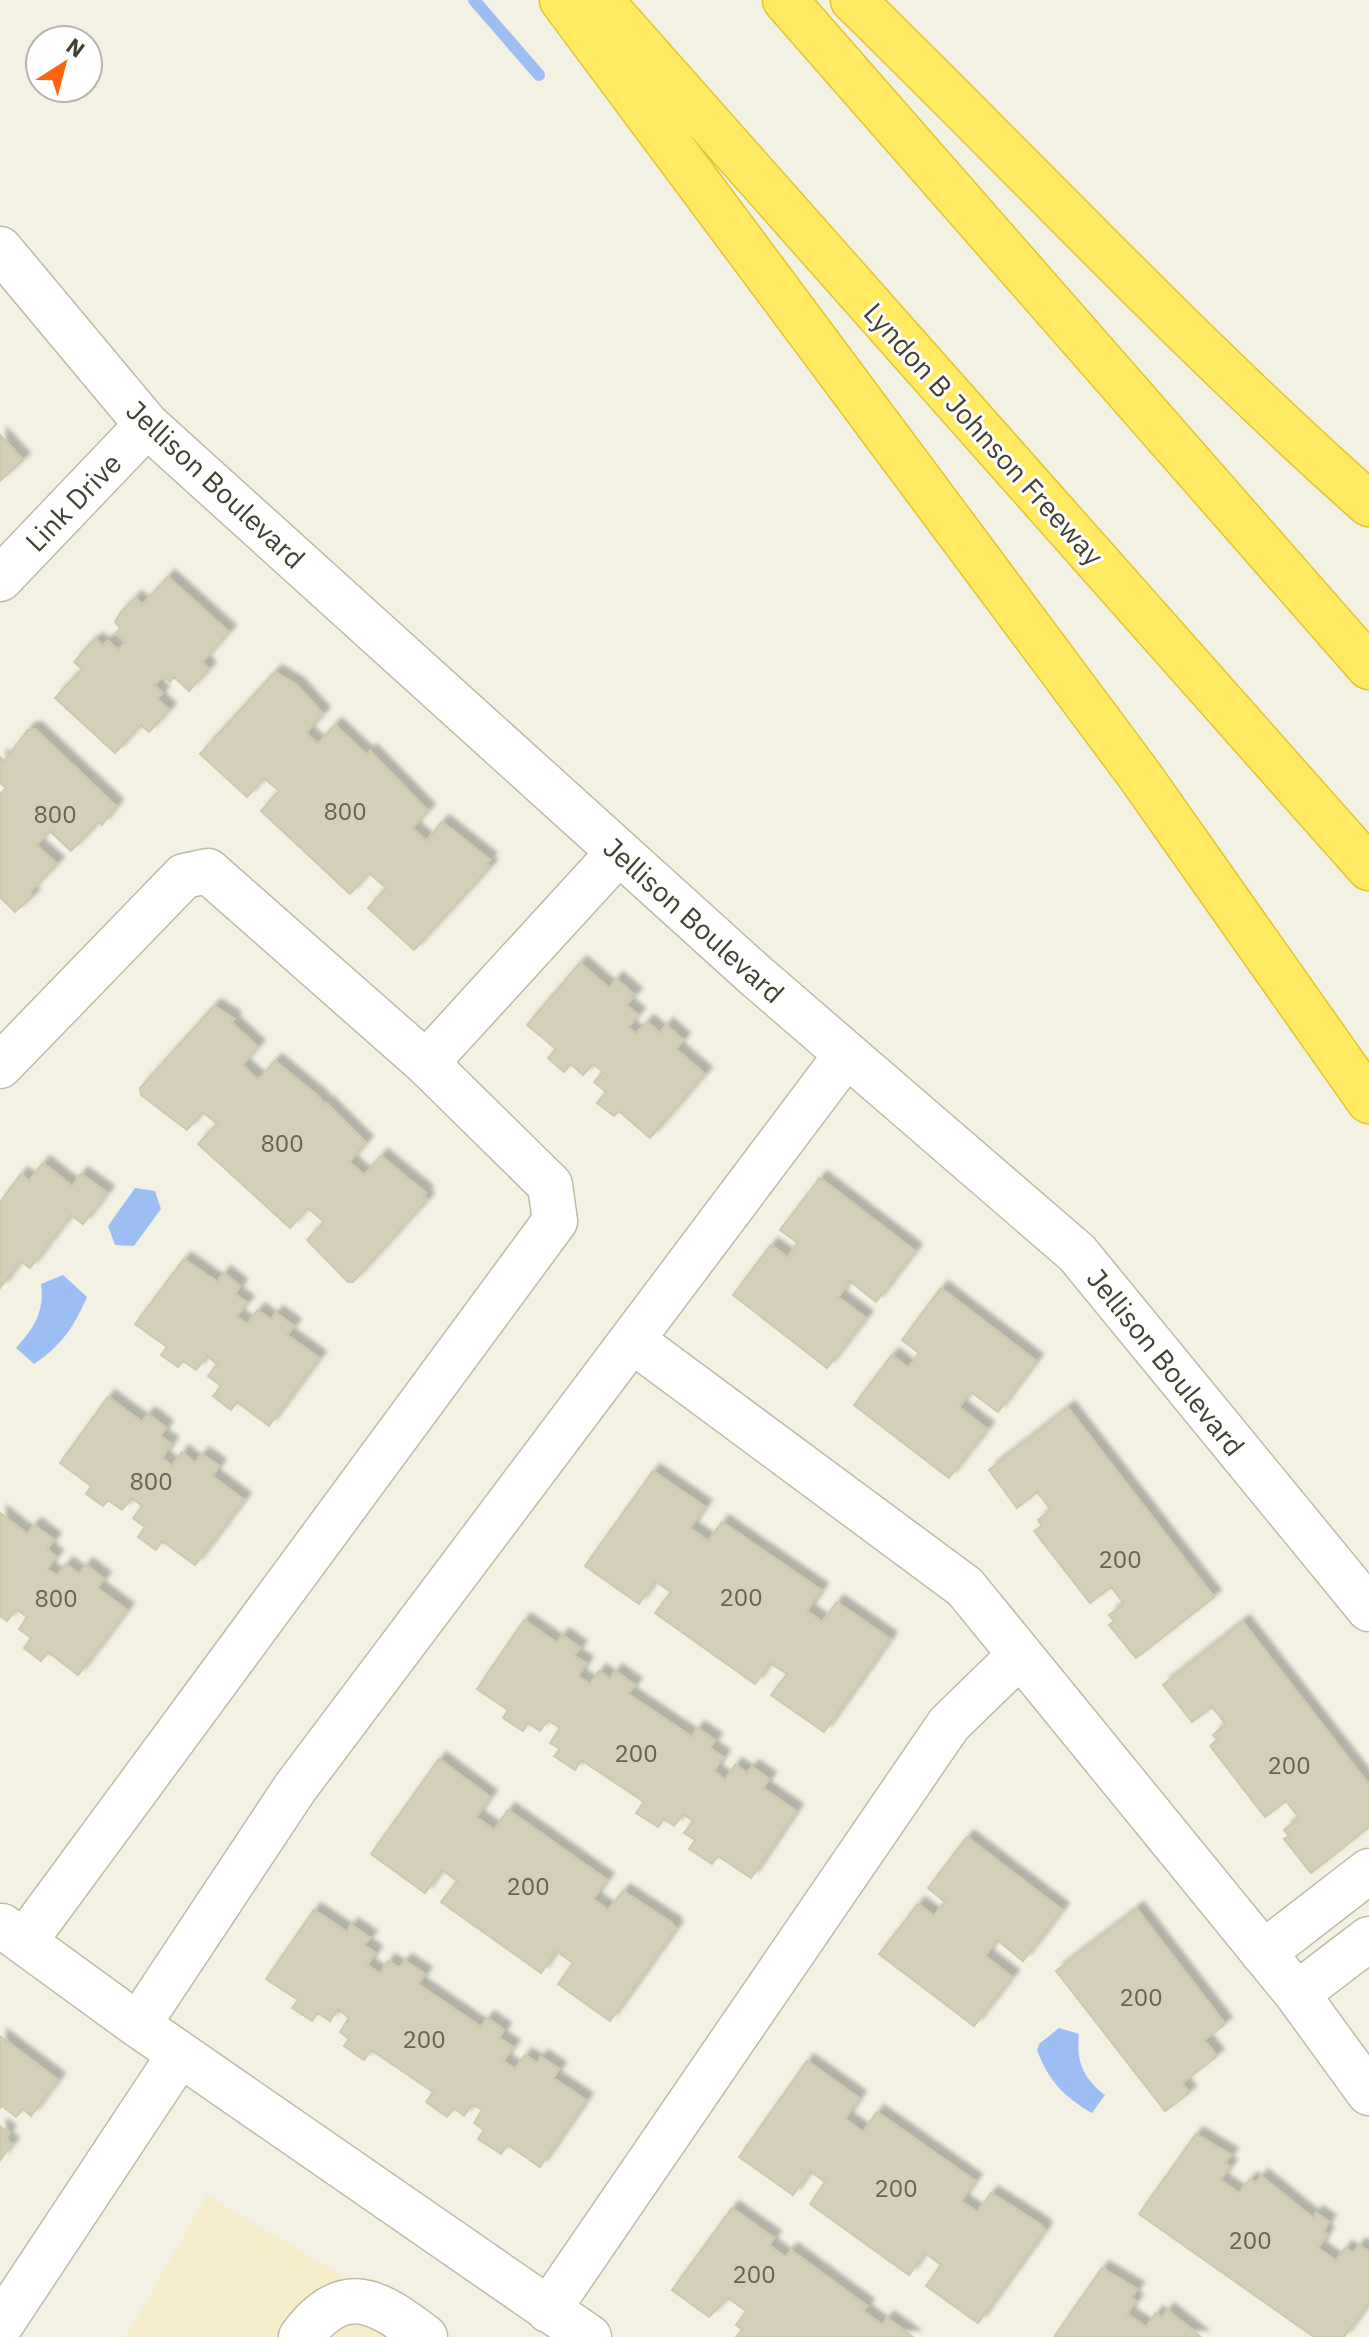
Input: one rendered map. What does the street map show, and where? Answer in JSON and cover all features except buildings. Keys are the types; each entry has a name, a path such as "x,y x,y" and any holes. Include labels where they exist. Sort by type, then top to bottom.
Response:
{"highway":[{"path":"562,0 1140,776 1369,1101"},
{"name":"Lyndon B Johnson Freeway","path":"600,0 1369,868"},
{"path":"785,0 1369,667"},
{"path":"853,0 1166,314 1369,504"}],"street":[{"name":"Jellison Boulevard","path":"0,249 147,425 846,1055 1077,1253 1369,1609"},
{"name":"Link Drive","path":"0,579 147,425"},
{"path":"426,1063 619,852"},
{"path":"0,1066 184,876 208,871 426,1063 550,1185 555,1221 12,1934 138,2025 589,2337"},
{"path":"138,2025 295,1788 846,1055"},
{"path":"633,1341 965,1587 1297,1994 1369,2093"},
{"path":"548,2310 949,1724 1020,1655"},
{"path":"1263,1953 1369,1871"},
{"path":"1297,1994 1369,1939"},
{"path":"0,2326 180,2054"},
{"path":"301,2337 314,2320 335,2306 360,2300 390,2310 425,2337"}],"shaded area":[{"path":"207,2195 400,2310 438,2337 126,2337"}],"water":[{"path":"135,1188 155,1191 161,1209 134,1246 115,1245 108,1226"},
{"path":"63,1275 87,1297 66,1335 34,1364 16,1348 37,1319 41,1284"},
{"path":"1059,2028 1079,2034 1080,2061 1091,2082 1105,2095 1092,2113 1058,2087 1037,2050 1039,2044"}],"waterway":[{"path":"474,0 539,75"}]}
